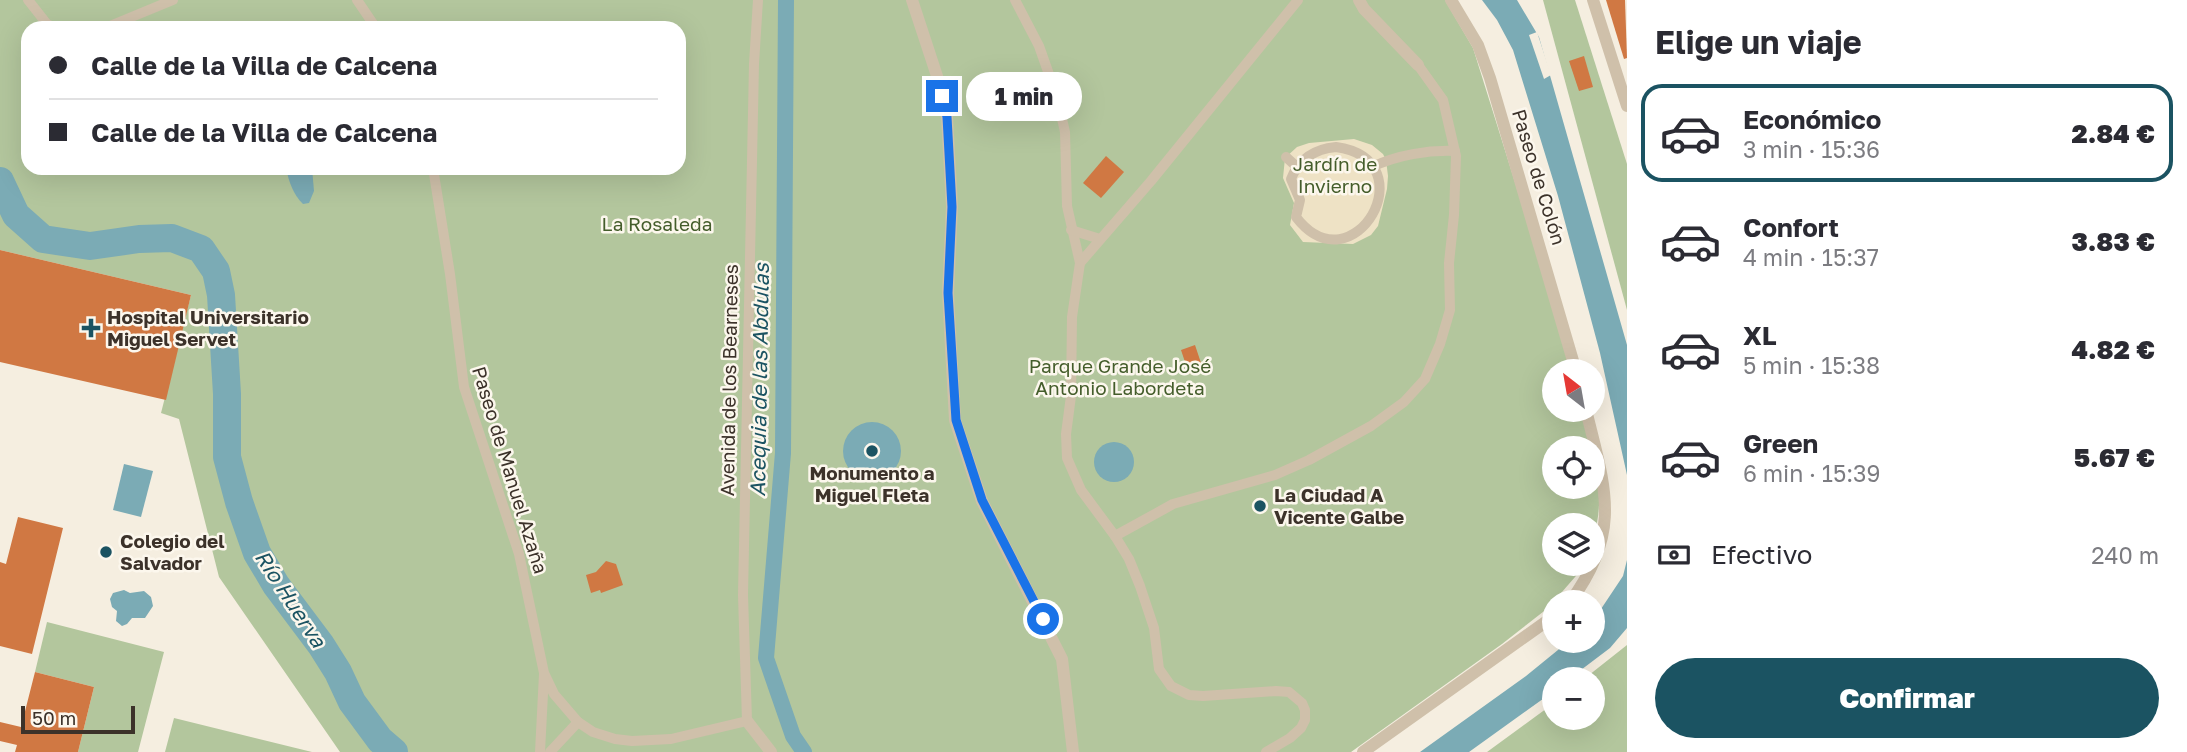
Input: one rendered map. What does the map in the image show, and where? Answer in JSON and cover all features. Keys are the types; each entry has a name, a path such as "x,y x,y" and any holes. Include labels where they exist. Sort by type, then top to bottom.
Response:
{"street":[{"path":"28,0 45,21"},
{"path":"122,21 173,0"},
{"path":"357,0 371,21"},
{"name":"Avenida de los Bearneses","path":"747,721 744,556 758,0"},
{"path":"912,0 937,76 947,117 952,207 948,293 956,420 982,500 1062,659 1073,752"},
{"path":"1015,0 1039,46 1057,97 1065,132 1067,206 1080,263 1072,317 1067,458 1081,490 1115,536 1140,586 1154,628 1159,669 1171,686 1189,695 1203,696 1289,692 1302,703 1305,720 1301,728 1266,752"},
{"path":"1080,263 1151,181 1298,0"},
{"path":"1115,536 1173,504 1275,475 1309,460 1371,426 1416,391 1430,370 1450,310 1449,263 1454,215 1455,151 1443,100 1418,65 1359,0"},
{"name":"Paseo de Colón","path":"1451,0 1478,45 1490,78 1572,359"},
{"path":"1593,0 1621,66 1627,106"},
{"path":"1336,147 1353,151 1372,167 1378,181 1380,197 1375,213 1366,226 1353,234 1337,238 1321,236 1293,220 1300,200 1287,181 1312,153 1336,147"},
{"path":"1372,167 1386,160 1438,150 1455,151"},
{"path":"1286,157 1297,167"},
{"name":"Paseo de Manuel Azaña","path":"434,175 464,387 519,554 544,673 554,694 578,722 593,732 615,739 671,739 747,721"},
{"path":"1306,242 1307,229"},
{"path":"1071,230 1100,239"},
{"path":"1578,590 1592,569 1605,523 1606,501 1589,422"},
{"path":"1363,752 1542,625"},
{"path":"540,752 544,673"},
{"path":"747,721 771,752"},
{"path":"550,752 578,722"}],"green space":[{"name":"Parque Grande José Antonio Labordeta","path":"0,0 1445,0 1473,48 1570,359 1542,359 1542,422 1586,422 1589,436 1542,436 1542,499 1599,499 1599,506 1598,513 1542,513 1542,576 1576,576 1564,590 1542,590 1542,613 1351,752 340,752 219,577 179,419 161,413 191,295 0,250"},
{"path":"1543,0 1575,0 1627,164 1627,310"},
{"path":"47,622 164,652 138,752 78,752 94,687 35,672"},
{"path":"1627,645 1627,752 1487,752 1542,712 1542,730 1605,730 1605,667 1599,667"},
{"path":"174,718 312,752 165,752"}],"shaded area":[{"path":"1354,139 1372,145 1386,160 1387,189 1378,226 1371,235 1353,244 1303,242 1290,225 1294,203 1283,178 1285,158 1297,147 1309,143"}],"water":[{"path":"1482,0 1517,0 1539,37 1627,345 1627,475 1605,376 1605,359 1601,359 1558,196 1513,50 1497,20"},
{"path":"288,175 313,175 314,191 309,203 303,204"},
{"path":"872,422 883,424 896,435 901,451 899,462 888,475 872,480 861,478 848,467 843,451 845,440 856,427"},
{"path":"1114,442 1122,443 1128,448 1133,454 1133,470 1128,476 1122,481 1114,482 1106,481 1100,476 1095,470 1094,462 1095,454 1100,448 1106,443"},
{"path":"124,464 153,471 141,517 113,510"},
{"path":"1627,560 1627,628 1605,652 1605,603 1623,576"},
{"path":"124,590 130,593 144,591 151,597 153,606 145,618 132,618 122,626 116,621 117,611 112,607 110,599 113,593"},
{"path":"1554,653 1603,653 1585,667 1542,667 1542,700 1469,752 1420,752"}],"pier":[{"path":"1537,32 1551,75 1544,79 1529,35"}],"building":[{"path":"1606,0 1625,0 1627,58 1624,59"},
{"path":"1584,56 1593,87 1579,91 1569,61"},
{"path":"1106,156 1124,172 1101,198 1083,183"},
{"name":"Hospital Universitario Miguel Servet","path":"0,250 191,295 166,400 0,362"},
{"path":"1195,345 1203,369 1189,374 1181,350"},
{"path":"18,517 63,528 32,654 0,646 0,562 6,564"},
{"path":"606,561 616,564 623,585 601,593 600,590 591,593 586,575 596,572"},
{"path":"35,672 94,687 78,752 15,752 17,745 0,741 0,722 21,727"}],"waterway":[{"name":"Acequia de las Abdulas","path":"786,0 783,453 766,658 793,736 804,752"},
{"name":"Río Huerva","path":"0,181 16,215 43,239 90,246 139,239 172,238 201,249 216,271 221,295 227,394 227,457 257,553 276,585 321,645 352,702 380,740 394,752"}],"place":[{"name":"Hospital Universitario Miguel Servet","path":"91,328"},
{"name":"Monumento a Miguel Fleta","path":"872,451"},
{"name":"La Ciudad A Vicente Galbe","path":"1260,506"},
{"name":"Colegio del Salvador","path":"106,552"}],"route":[{"path":"942,96 947,117 952,207 948,293 956,420 982,500 1043,619"}],"park label":[{"name":"Jardín de Invierno","path":"1335,175"},
{"name":"La Rosaleda","path":"657,224"}]}
